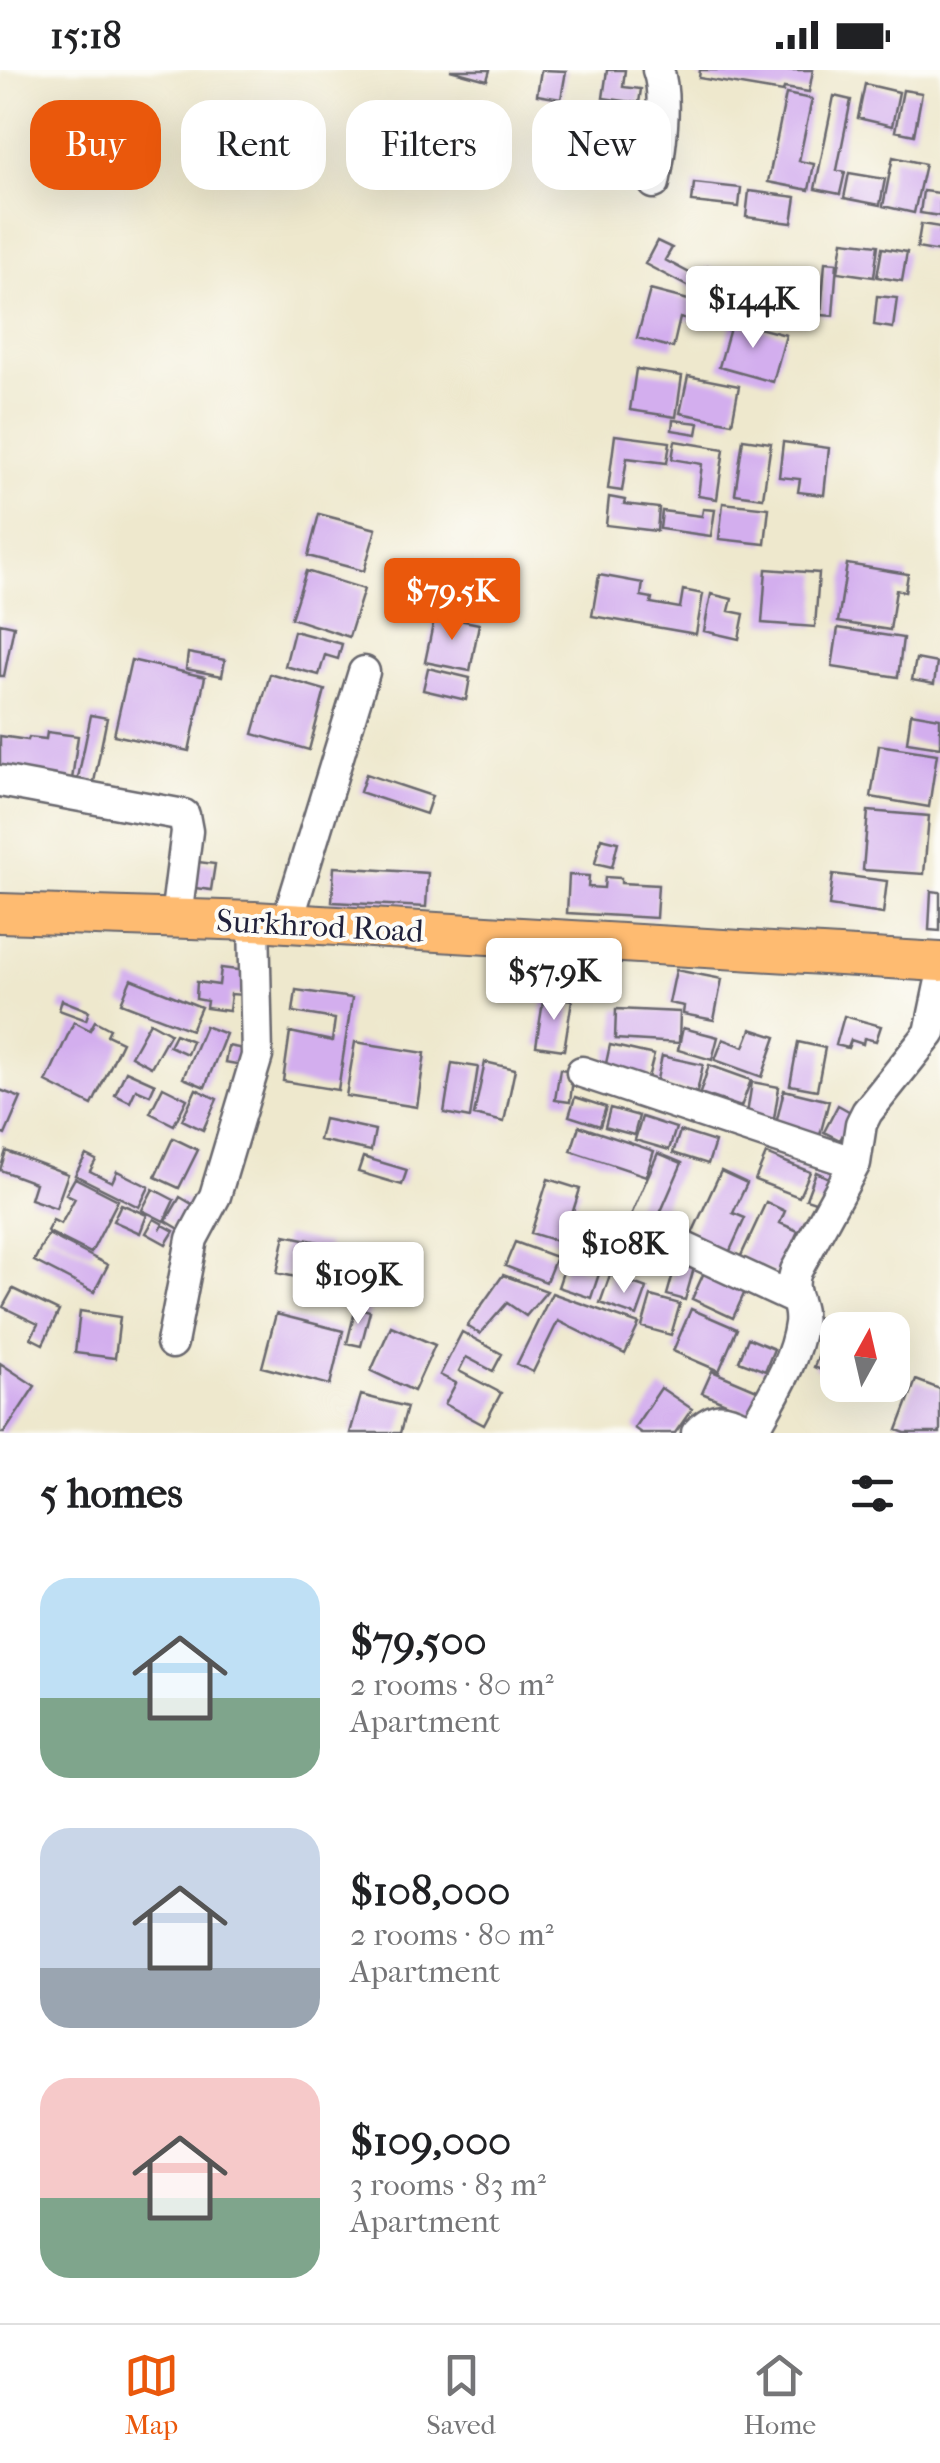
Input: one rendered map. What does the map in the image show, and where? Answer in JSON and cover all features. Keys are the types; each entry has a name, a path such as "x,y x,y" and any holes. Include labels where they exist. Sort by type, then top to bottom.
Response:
{"main road":[{"name":"Surkhrod Road","path":"0,912 270,922 940,962"}],"street":[{"path":"658,70 662,100"},
{"path":"172,1343 192,1238 216,1196 257,1056 270,922 364,672"},
{"path":"0,781 184,815 187,830 176,918"},
{"path":"698,1433 710,1420 722,1418 753,1432 793,1354 800,1324 792,1284 796,1271 855,1163 860,1124 930,1033 940,985"},
{"path":"582,1072 855,1163"},
{"path":"682,1247 796,1300"}],"building":[{"path":"450,70 490,70 487,80"},
{"path":"541,70 566,71 561,99 537,95"},
{"path":"607,70 625,70 623,87 641,89 639,100 603,98"},
{"path":"700,70 813,70 809,92 784,88 783,92 699,78"},
{"path":"865,84 899,92 892,126 858,118"},
{"path":"903,90 922,93 914,135 895,131"},
{"path":"786,94 812,99 799,161 814,164 809,190 768,182"},
{"path":"834,96 851,100 837,170 845,172 840,194 815,189"},
{"path":"893,157 925,164 914,213 883,206"},
{"path":"849,173 885,179 880,205 844,198"},
{"path":"694,183 741,188 739,207 692,202"},
{"path":"749,191 796,197 792,223 746,217"},
{"path":"923,191 940,193 940,216 920,213"},
{"path":"921,224 940,227 940,252 917,248"},
{"path":"657,241 672,248 665,260 701,279 708,267 718,273 706,296 645,264"},
{"path":"843,241 878,245 874,277 838,272"},
{"path":"882,248 907,252 902,281 877,277"},
{"path":"825,262 837,263 833,316 821,315"},
{"path":"650,290 696,302 691,321 680,318 673,348 637,338"},
{"path":"877,296 897,298 893,328 874,325"},
{"path":"732,321 786,335 773,382 719,367"},
{"path":"636,369 682,376 676,417 630,410"},
{"path":"688,376 739,386 732,423 680,413"},
{"path":"673,420 699,423 697,434 672,430"},
{"path":"615,435 670,442 667,463 627,458 622,491 608,489"},
{"path":"743,439 771,443 763,498 735,494"},
{"path":"675,441 724,449 717,499 698,496 702,464 672,459"},
{"path":"783,442 829,448 824,495 798,492 800,479 779,477"},
{"path":"609,497 625,500 624,504 659,508 657,531 606,525"},
{"path":"723,503 769,508 765,544 719,539"},
{"path":"703,509 715,510 711,536 660,529 662,511 702,516"},
{"path":"319,514 376,529 364,571 308,556"},
{"path":"847,564 908,574 905,592 896,590 890,630 838,622"},
{"path":"766,569 819,573 815,627 762,623"},
{"path":"306,571 364,589 349,637 291,618"},
{"path":"599,575 643,583 641,596 652,598 651,603 680,608 683,590 703,594 696,634 592,616"},
{"path":"711,594 732,599 729,611 744,614 739,639 704,631"},
{"path":"435,615 479,624 470,671 425,662"},
{"path":"0,623 14,626 4,676 0,676"},
{"path":"838,628 903,638 898,677 832,667"},
{"path":"294,631 342,644 338,659 325,655 319,675 285,666"},
{"path":"188,653 225,660 222,676 186,669"},
{"path":"916,659 937,663 934,684 912,680"},
{"path":"131,660 205,677 189,751 114,735"},
{"path":"428,668 470,678 466,700 423,690"},
{"path":"270,674 325,690 309,750 253,734"},
{"path":"911,713 940,718 940,747 907,742"},
{"path":"91,715 107,718 94,782 78,778"},
{"path":"47,732 78,736 71,787 0,778 0,736 46,739"},
{"path":"879,745 937,754 929,807 871,797"},
{"path":"366,774 432,796 426,814 360,792"},
{"path":"868,811 929,816 924,874 863,870"},
{"path":"601,838 618,842 612,867 595,863"},
{"path":"190,861 215,864 211,890 187,887"},
{"path":"334,867 428,873 426,907 332,902"},
{"path":"833,874 887,881 883,914 829,906"},
{"path":"569,875 589,876 588,887 604,888 605,877 621,878 621,883 658,885 656,918 567,913"},
{"path":"931,891 940,892 940,931 929,930"},
{"path":"221,968 246,971 243,995 231,994 229,1011 206,1008 207,1001 196,999 197,982 219,985"},
{"path":"676,970 722,979 714,1020 683,1014 684,1006 669,1003"},
{"path":"131,979 201,1007 191,1030 121,1003"},
{"path":"296,990 352,998 338,1090 283,1081 290,1032 332,1041 335,1019 293,1012"},
{"path":"544,995 572,1000 564,1050 536,1046"},
{"path":"62,1000 89,1011 86,1020 59,1010"},
{"path":"616,1009 680,1012 679,1043 615,1039"},
{"path":"844,1016 881,1026 876,1041 864,1038 863,1044 851,1040 848,1048 836,1045"},
{"path":"95,1021 110,1029 107,1035 122,1042 92,1105 46,1082 74,1022 90,1030"},
{"path":"150,1022 170,1033 151,1067 131,1056"},
{"path":"205,1026 226,1034 205,1087 183,1078"},
{"path":"683,1028 718,1037 712,1060 678,1050"},
{"path":"751,1029 776,1037 762,1077 715,1060 723,1039 744,1047"},
{"path":"175,1034 192,1041 187,1054 169,1046"},
{"path":"355,1042 425,1053 417,1107 346,1096"},
{"path":"798,1042 825,1048 817,1090 790,1085"},
{"path":"610,1045 654,1055 648,1078 605,1068"},
{"path":"228,1046 244,1049 242,1065 225,1062"},
{"path":"662,1056 703,1065 697,1092 656,1084"},
{"path":"485,1062 515,1069 504,1122 474,1115"},
{"path":"452,1063 478,1067 470,1118 444,1113"},
{"path":"709,1065 751,1080 741,1107 700,1093"},
{"path":"560,1069 574,1071 570,1102 555,1100"},
{"path":"126,1071 155,1084 150,1095 136,1089 130,1102 115,1095"},
{"path":"752,1082 779,1087 774,1119 747,1114"},
{"path":"163,1087 187,1099 174,1125 150,1113"},
{"path":"196,1089 217,1099 203,1130 182,1120"},
{"path":"0,1090 21,1098 5,1135 0,1133"},
{"path":"784,1090 829,1101 820,1135 776,1124"},
{"path":"575,1097 606,1107 600,1126 569,1116"},
{"path":"838,1105 854,1114 840,1140 824,1132"},
{"path":"610,1108 639,1116 634,1135 605,1127"},
{"path":"642,1117 676,1128 669,1150 635,1140"},
{"path":"324,1119 375,1130 371,1151 319,1140"},
{"path":"579,1126 654,1151 646,1176 571,1151"},
{"path":"680,1131 715,1142 708,1164 673,1153"},
{"path":"173,1138 198,1150 179,1188 155,1177"},
{"path":"6,1151 68,1174 56,1208 30,1199 35,1183 0,1170"},
{"path":"658,1153 682,1163 649,1239 625,1229"},
{"path":"766,1154 810,1172 799,1197 755,1180"},
{"path":"86,1155 96,1160 90,1171 112,1182 117,1171 149,1187 139,1207 75,1175"},
{"path":"363,1157 407,1170 402,1185 358,1172"},
{"path":"721,1171 747,1183 733,1213 745,1218 728,1255 690,1238"},
{"path":"816,1172 835,1181 827,1206 806,1199"},
{"path":"75,1178 118,1200 91,1253 47,1231 53,1220 61,1224 75,1198 66,1194"},
{"path":"548,1179 580,1189 563,1243 531,1233"},
{"path":"153,1189 174,1200 164,1221 142,1210"},
{"path":"180,1197 197,1207 183,1231 166,1221"},
{"path":"766,1202 785,1211 780,1223 798,1231 778,1275 740,1258"},
{"path":"121,1204 147,1215 140,1233 113,1221"},
{"path":"154,1219 163,1224 160,1230 163,1225 174,1231 166,1244 146,1233"},
{"path":"48,1234 108,1265 94,1292 34,1261"},
{"path":"285,1235 328,1244 320,1282 277,1273"},
{"path":"515,1242 556,1257 546,1282 505,1266"},
{"path":"613,1244 630,1252 621,1271 604,1264"},
{"path":"335,1250 368,1259 359,1292 326,1283"},
{"path":"657,1253 695,1264 685,1300 667,1295 674,1270 654,1264"},
{"path":"566,1263 599,1274 591,1298 558,1287"},
{"path":"707,1266 748,1285 733,1318 692,1299"},
{"path":"503,1275 547,1291 526,1316 507,1303 480,1334 467,1326"},
{"path":"610,1275 647,1288 637,1316 600,1303"},
{"path":"13,1289 59,1311 43,1344 31,1338 38,1324 3,1307"},
{"path":"552,1293 639,1324 625,1354 558,1321 533,1372 517,1364"},
{"path":"651,1296 680,1304 671,1335 642,1327"},
{"path":"356,1307 370,1311 361,1346 347,1343"},
{"path":"691,1309 737,1329 719,1371 673,1351"},
{"path":"80,1311 120,1317 115,1358 75,1353"},
{"path":"276,1314 343,1331 330,1385 262,1367"},
{"path":"391,1326 435,1345 414,1391 371,1371"},
{"path":"462,1332 502,1354 493,1371 466,1357 459,1371 501,1393 484,1425 445,1404 456,1383 440,1375"},
{"path":"748,1338 774,1349 765,1371 739,1361"},
{"path":"0,1363 35,1386 4,1433 0,1433"},
{"path":"712,1371 764,1393 754,1415 702,1393"},
{"path":"916,1380 940,1389 940,1433 897,1430"},
{"path":"661,1388 692,1409 675,1433 641,1433 634,1428"},
{"path":"361,1395 407,1407 400,1433 350,1433"}]}
